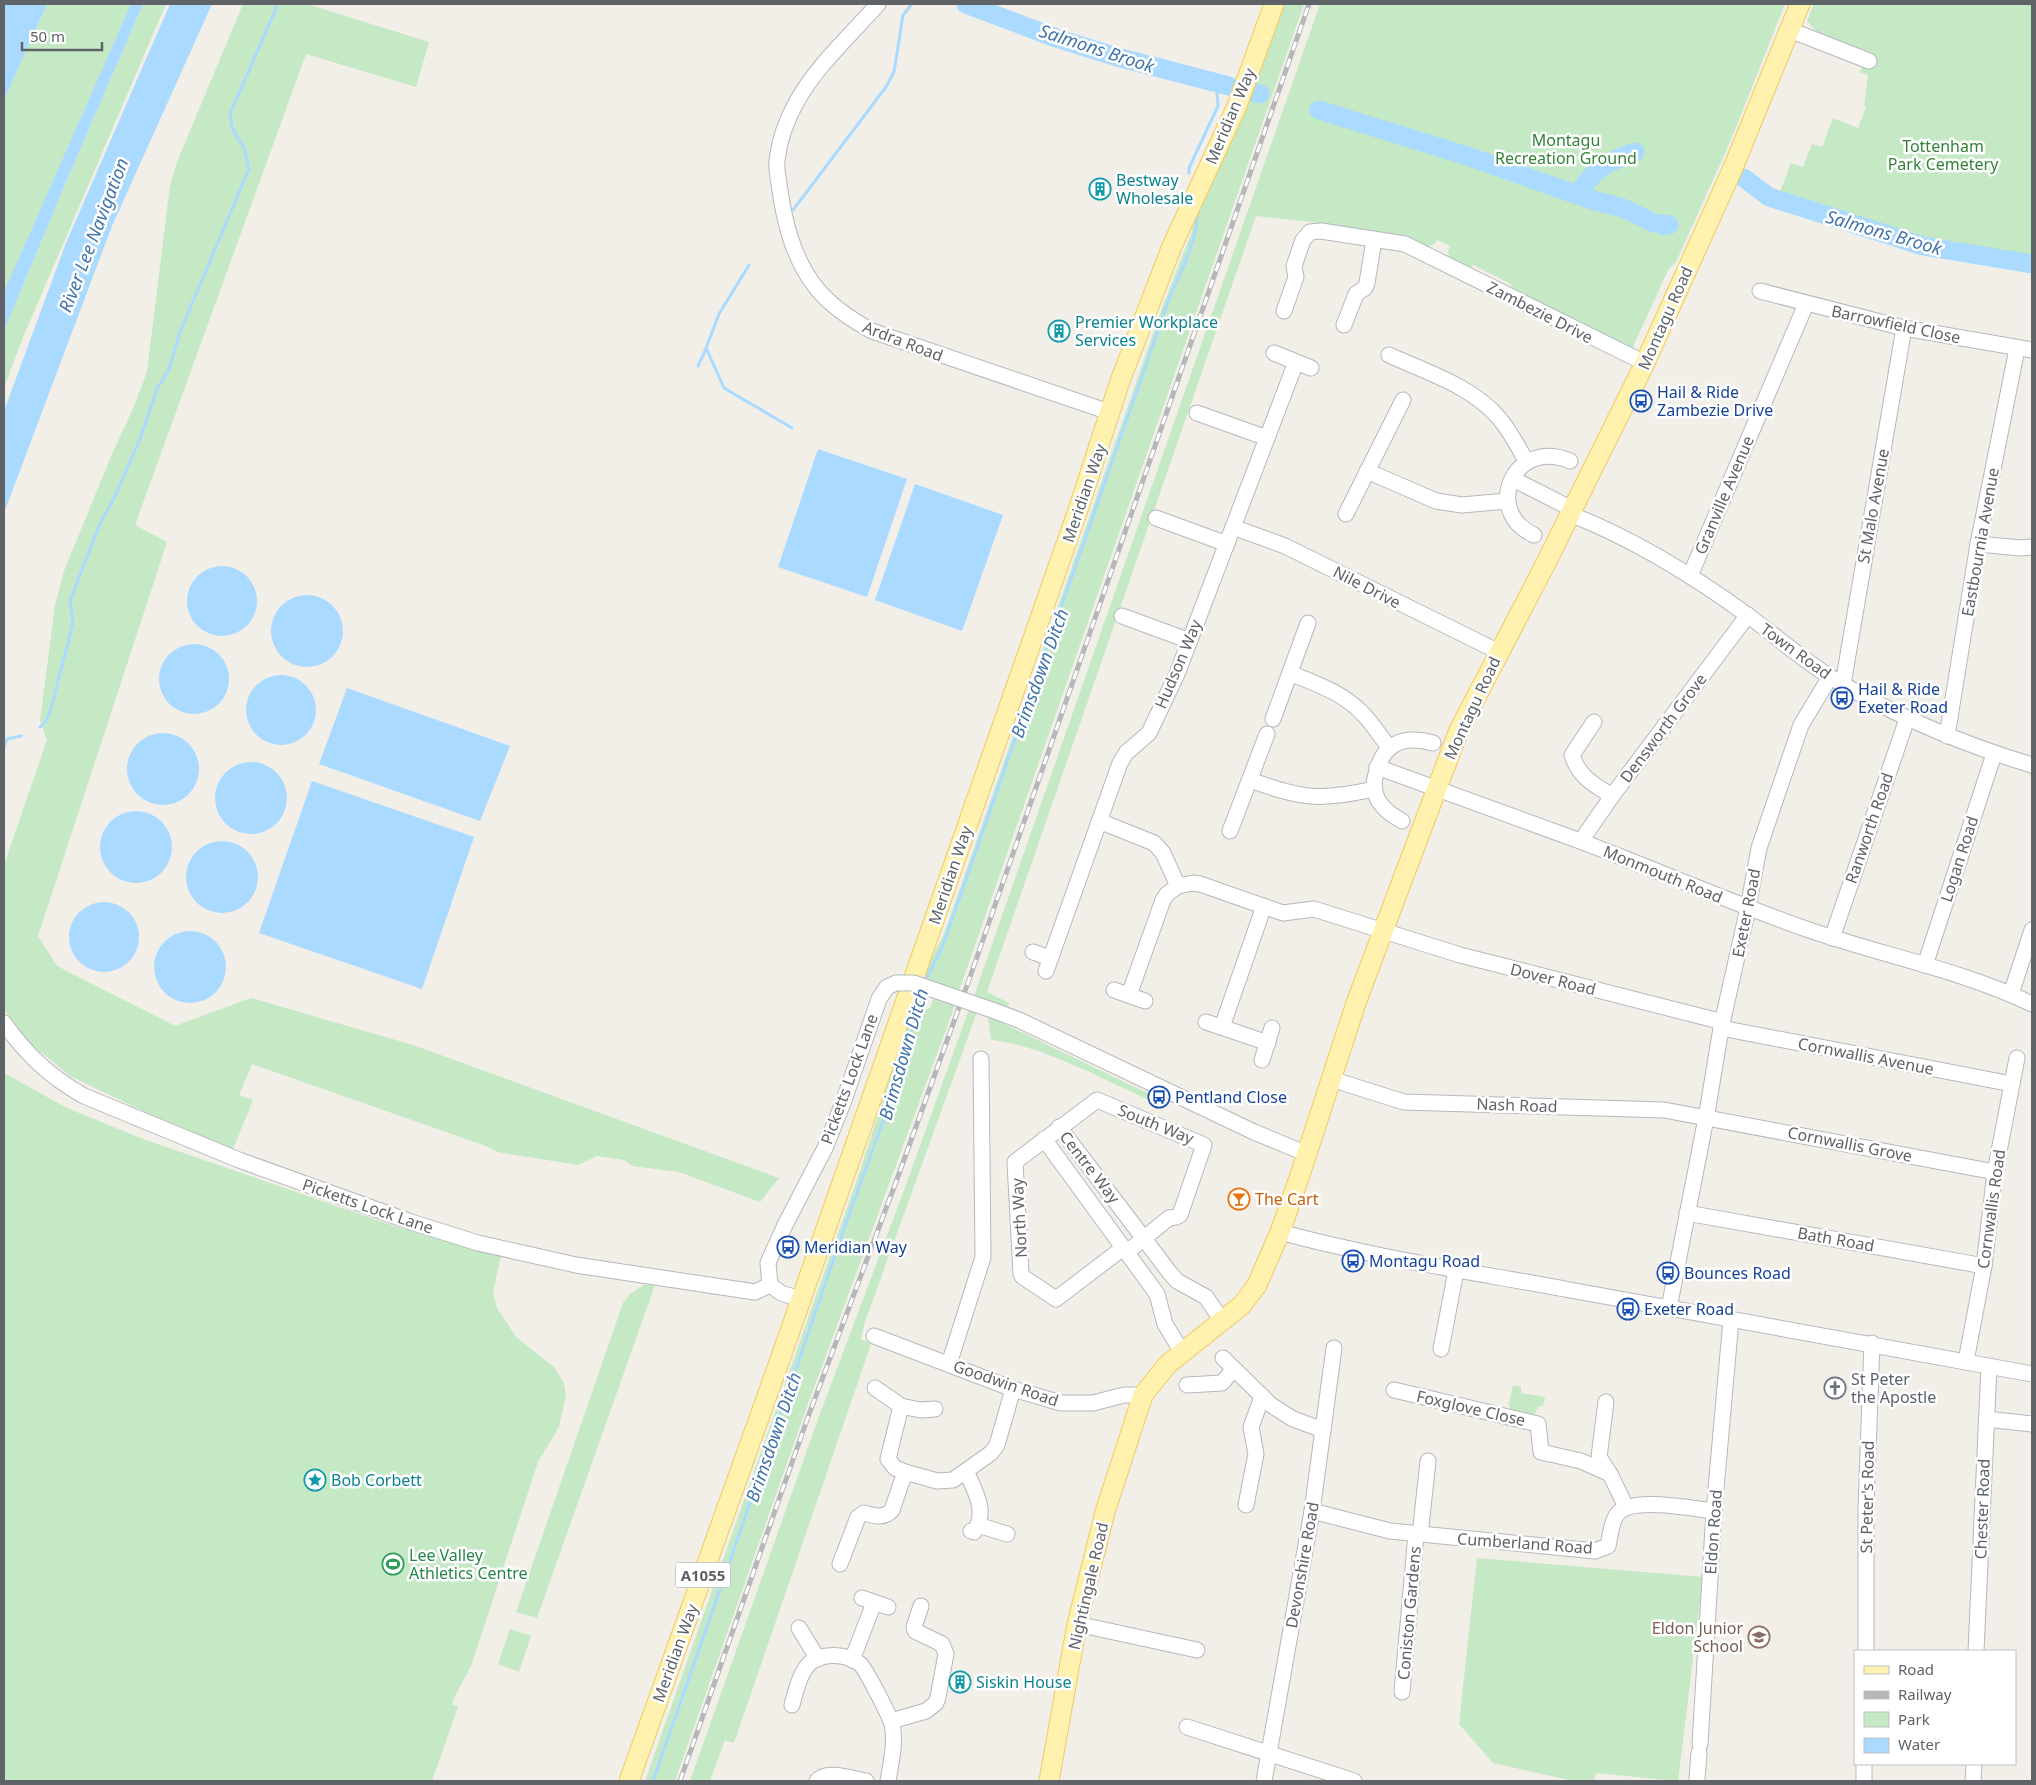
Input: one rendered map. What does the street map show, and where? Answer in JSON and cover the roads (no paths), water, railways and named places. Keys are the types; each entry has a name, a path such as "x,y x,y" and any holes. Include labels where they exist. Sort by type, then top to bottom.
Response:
{"main road":[{"name":"Meridian Way","path":"629,1781 1080,507 1109,412 1172,246 1236,106 1274,4"},
{"name":"Montagu Road","path":"1143,1395 1163,1369 1242,1305 1257,1285 1280,1232 1356,1003 1459,730 1645,363 1733,168 1800,4"},
{"name":"Nightingale Road","path":"1049,1781 1077,1624 1107,1504 1143,1395"}],"street":[{"name":"Ardra Road","path":"878,4 817,72 795,104 785,127 776,163 782,204 790,237 801,264 818,289 833,305 852,320 872,331 1109,412"},
{"path":"1790,30 1870,61"},
{"name":"Zambezie Drive","path":"1284,311 1296,277 1294,266 1303,240 1310,232 1321,230 1405,244 1439,252 1645,363"},
{"path":"1344,325 1356,294 1365,288 1367,283 1374,240"},
{"name":"Barrowfield Close","path":"1760,291 1904,328 2025,349"},
{"name":"Granville Avenue","path":"1690,576 1806,304"},
{"name":"St Malo Avenue","path":"1837,681 1904,328"},
{"name":"Eastbournia Avenue","path":"1946,736 1978,544 2025,349"},
{"path":"1274,354 1310,368"},
{"path":"1389,355 1481,401 1499,419 1526,461"},
{"name":"Hudson Way","path":"1033,952 1048,965 1122,758 1149,733 1177,674 1296,362"},
{"path":"1346,514 1402,400"},
{"path":"1197,413 1267,438"},
{"path":"1534,536 1518,526 1512,517 1507,501 1508,491 1513,479 1526,461 1548,455 1570,461"},
{"path":"1367,470 1436,501 1462,505 1507,501"},
{"name":"Town Road","path":"1513,479 1632,542 1690,576 1748,615 1837,681 1907,719 1946,736 1994,754 2032,765"},
{"path":"1156,518 1227,544"},
{"name":"Nile Drive","path":"1233,527 1285,546 1498,652"},
{"path":"1978,544 2021,548 2032,546"},
{"name":"Densworth Grove","path":"1581,841 1612,796 1748,615"},
{"path":"1122,616 1190,641"},
{"path":"1273,719 1308,623"},
{"path":"1290,673 1329,689 1343,697 1363,713 1389,747"},
{"name":"Exeter Road","path":"1669,1308 1722,1025 1748,908 1759,848 1800,726 1837,681"},
{"name":"Ranworth Road","path":"1832,938 1907,719"},
{"path":"1594,722 1572,755 1576,769 1591,783 1612,796"},
{"path":"1230,832 1267,734"},
{"path":"1402,821 1386,810 1377,798 1374,790 1377,767 1382,755 1389,747 1399,742 1413,740 1432,743"},
{"name":"Logan Road","path":"1925,965 1994,754"},
{"name":"Monmouth Road","path":"1377,767 1581,841 1748,908 1832,938 1925,965 2012,994 2032,1004"},
{"path":"1250,780 1286,793 1314,798 1343,796 1374,790"},
{"path":"1099,821 1154,843 1163,853 1178,886 1167,894 1163,900 1129,995"},
{"name":"Dover Road","path":"1178,886 1200,884 1283,913 1311,908 1460,956 1722,1025"},
{"path":"1222,1027 1264,906"},
{"path":"2012,994 2032,930"},
{"name":"Picketts Lock Lane","path":"4,1023 35,1061 62,1083 84,1096 239,1160 411,1222 486,1245 576,1265 755,1292 770,1285 768,1263 785,1224 825,1148 843,1103 878,999 887,987 896,982 914,983 1019,1020 1254,1132 1307,1154"},
{"path":"1114,990 1145,1001"},
{"path":"1206,1022 1268,1043"},
{"name":"Cornwallis Avenue","path":"1722,1025 2012,1084"},
{"path":"1262,1060 1272,1028"},
{"name":"Cornwallis Road","path":"1966,1361 1984,1266 1995,1172 2017,1058"},
{"path":"949,1364 983,1257 981,1059"},
{"name":"Nash Road","path":"1331,1079 1404,1102 1664,1110 1706,1117"},
{"name":"South Way","path":"1059,1127 1097,1100 1204,1145 1183,1210 1176,1217 1169,1218 1145,1238"},
{"name":"Cornwallis Grove","path":"1706,1117 1995,1172"},
{"name":"Centre Way","path":"1182,1352 1166,1324 1158,1294 1044,1139 1059,1127 1170,1273 1177,1281 1206,1297 1222,1321"},
{"name":"North Way","path":"1044,1139 1015,1162 1023,1278 1056,1299 1125,1250"},
{"name":"Bath Road","path":"1687,1213 1984,1266"},
{"path":"1280,1232 1318,1243 1456,1270 1731,1320 1872,1343 2032,1374"},
{"path":"1125,1250 1145,1238"},
{"path":"1441,1349 1456,1270"},
{"path":"770,1285 781,1293 800,1300"},
{"name":"Eldon Road","path":"1697,1780 1714,1511 1731,1320"},
{"name":"Goodwin Road","path":"874,1336 1013,1389 1061,1403 1093,1402 1129,1395 1143,1395"},
{"name":"St Peter's Road","path":"1866,1650 1866,1507 1872,1343"},
{"name":"Devonshire Road","path":"1264,1781 1312,1511 1334,1348"},
{"path":"1223,1358 1262,1397 1293,1419 1322,1430"},
{"name":"Chester Road","path":"1976,1650 1990,1366"},
{"path":"1187,1386 1222,1383 1234,1370"},
{"path":"875,1388 881,1394 901,1406 920,1410 934,1409"},
{"path":"901,1406 888,1459 895,1468 945,1482 953,1480 984,1460 997,1445 1013,1389"},
{"name":"Foxglove Close","path":"1394,1390 1538,1424 1542,1452 1581,1461 1610,1474"},
{"path":"1246,1505 1256,1454 1252,1428 1262,1397"},
{"path":"1606,1402 1598,1457 1610,1474 1626,1507 1642,1504 1714,1511"},
{"path":"1986,1420 2032,1424"},
{"name":"Coniston Gardens","path":"1402,1692 1418,1535 1428,1461"},
{"path":"966,1471 981,1507 975,1528 1007,1534"},
{"path":"840,1564 854,1549 860,1514 884,1516 892,1510 905,1472"},
{"name":"Cumberland Road","path":"1312,1511 1390,1531 1418,1535 1595,1551 1608,1546 1616,1516 1626,1507"},
{"path":"852,1660 874,1603"},
{"path":"891,1721 926,1712 932,1708 938,1697 946,1654 942,1644 915,1632 914,1627 921,1606"},
{"path":"1077,1624 1197,1650"},
{"path":"799,1628 818,1659"},
{"path":"792,1705 804,1670 818,1659 830,1655 852,1660 862,1665 891,1721 893,1736 888,1781"},
{"path":"1187,1727 1354,1781"},
{"path":"1864,1765 1864,1781"},
{"path":"1973,1781 1974,1765"},
{"path":"817,1781 820,1777 829,1775 866,1781"}],"water":[{"path":"4,4 47,4 4,100"},
{"path":"131,4 143,4 4,331 4,292"},
{"name":"River Lee Navigation","path":"170,4 212,4 112,226 4,513 4,411 66,243"},
{"path":"818,449 907,479 867,597 778,567"},
{"path":"915,484 1003,515 962,631 875,600"},
{"path":"229,566 242,572 251,581 255,587 257,601 255,615 247,626 236,634 215,636 208,634 197,626 189,615 187,594 189,587 197,576 208,568"},
{"path":"307,595 327,601 337,611 343,631 337,651 327,661 307,667 287,661 277,651 271,631 277,611 287,601"},
{"path":"194,644 207,647 219,654 226,666 229,679 226,692 219,704 207,711 194,714 181,711 169,704 162,692 159,679 162,666 169,654 181,647"},
{"path":"288,675 301,681 310,690 314,696 316,710 314,724 306,735 295,743 274,745 267,743 256,735 248,724 246,703 248,696 256,685 267,677"},
{"path":"347,688 510,746 480,821 319,764"},
{"path":"163,733 183,739 193,749 199,769 193,789 183,799 163,805 143,799 133,789 127,769 133,749 143,739"},
{"path":"251,762 271,768 281,778 287,798 281,818 271,828 251,834 231,828 221,818 215,798 221,778 231,768"},
{"path":"312,781 474,837 422,989 259,933"},
{"path":"136,811 156,817 166,827 172,847 166,867 156,877 136,883 116,877 106,867 100,847 106,827 116,817"},
{"path":"222,841 242,847 252,857 258,877 252,897 242,907 222,913 202,907 192,897 186,877 192,857 202,847"},
{"path":"111,902 124,908 133,917 137,923 139,937 137,951 129,962 118,970 97,972 90,970 79,962 71,951 69,930 71,923 79,912 90,904"},
{"path":"190,931 210,937 220,947 226,967 220,987 210,997 190,1003 170,997 160,987 154,967 160,947 170,937"}],"waterway":[{"path":"40,727 46,721 51,709 73,623 70,601 99,526 116,494 140,439 157,389 169,369 180,332 249,169 244,148 232,128 230,114 278,4"},
{"path":"793,210 886,87 894,72 903,15 912,4"},
{"name":"Salmons Brook","path":"966,4 1056,38 1117,57 1229,86"},
{"name":"Brimsdown Ditch","path":"1189,173 1189,168 1218,106 1216,83"},
{"name":"Salmons Brook","path":"1253,92 1260,94"},
{"name":"Salmons Brook","path":"1319,110 1467,156 1592,200 1623,208 1654,223 1669,225"},
{"name":"Salmons Brook","path":"1577,195 1601,167 1635,152"},
{"name":"Salmons Brook","path":"1744,178 1769,197 1923,246 2032,264"},
{"name":"Brimsdown Ditch","path":"925,981 942,948 1169,299 1191,247 1197,216"},
{"path":"1654,223 1664,235"},
{"path":"749,265 719,314 706,348 724,388 792,428"},
{"path":"698,366 706,349"},
{"path":"4,747 7,739 21,736"},
{"name":"Brimsdown Ditch","path":"653,1781 896,1085 906,1053 921,989"}],"railway":[{"path":"680,1781 808,1417 970,977 1309,4"}],"place":[{"name":"Bestway Wholesale","path":"1100,189"},
{"name":"Premier Workplace Services","path":"1059,331"},
{"name":"Hail & Ride Zambezie Drive","path":"1641,401"},
{"name":"Hail & Ride Exeter Road","path":"1842,698"},
{"name":"Pentland Close","path":"1159,1097"},
{"name":"The Cart","path":"1239,1199"},
{"name":"Meridian Way","path":"788,1247"},
{"name":"Montagu Road","path":"1353,1261"},
{"name":"Bounces Road","path":"1668,1273"},
{"name":"Exeter Road","path":"1628,1309"},
{"name":"St Peter the Apostle","path":"1835,1388"},
{"name":"Bob Corbett","path":"315,1480"},
{"name":"Lee Valley Athletics Centre","path":"393,1564"},
{"name":"Eldon Junior School","path":"1759,1637"},
{"name":"Siskin House","path":"960,1682"}],"park label":[{"name":"Montagu Recreation Ground","path":"1566,149"},
{"name":"Tottenham Park Cemetery","path":"1943,155"}]}
